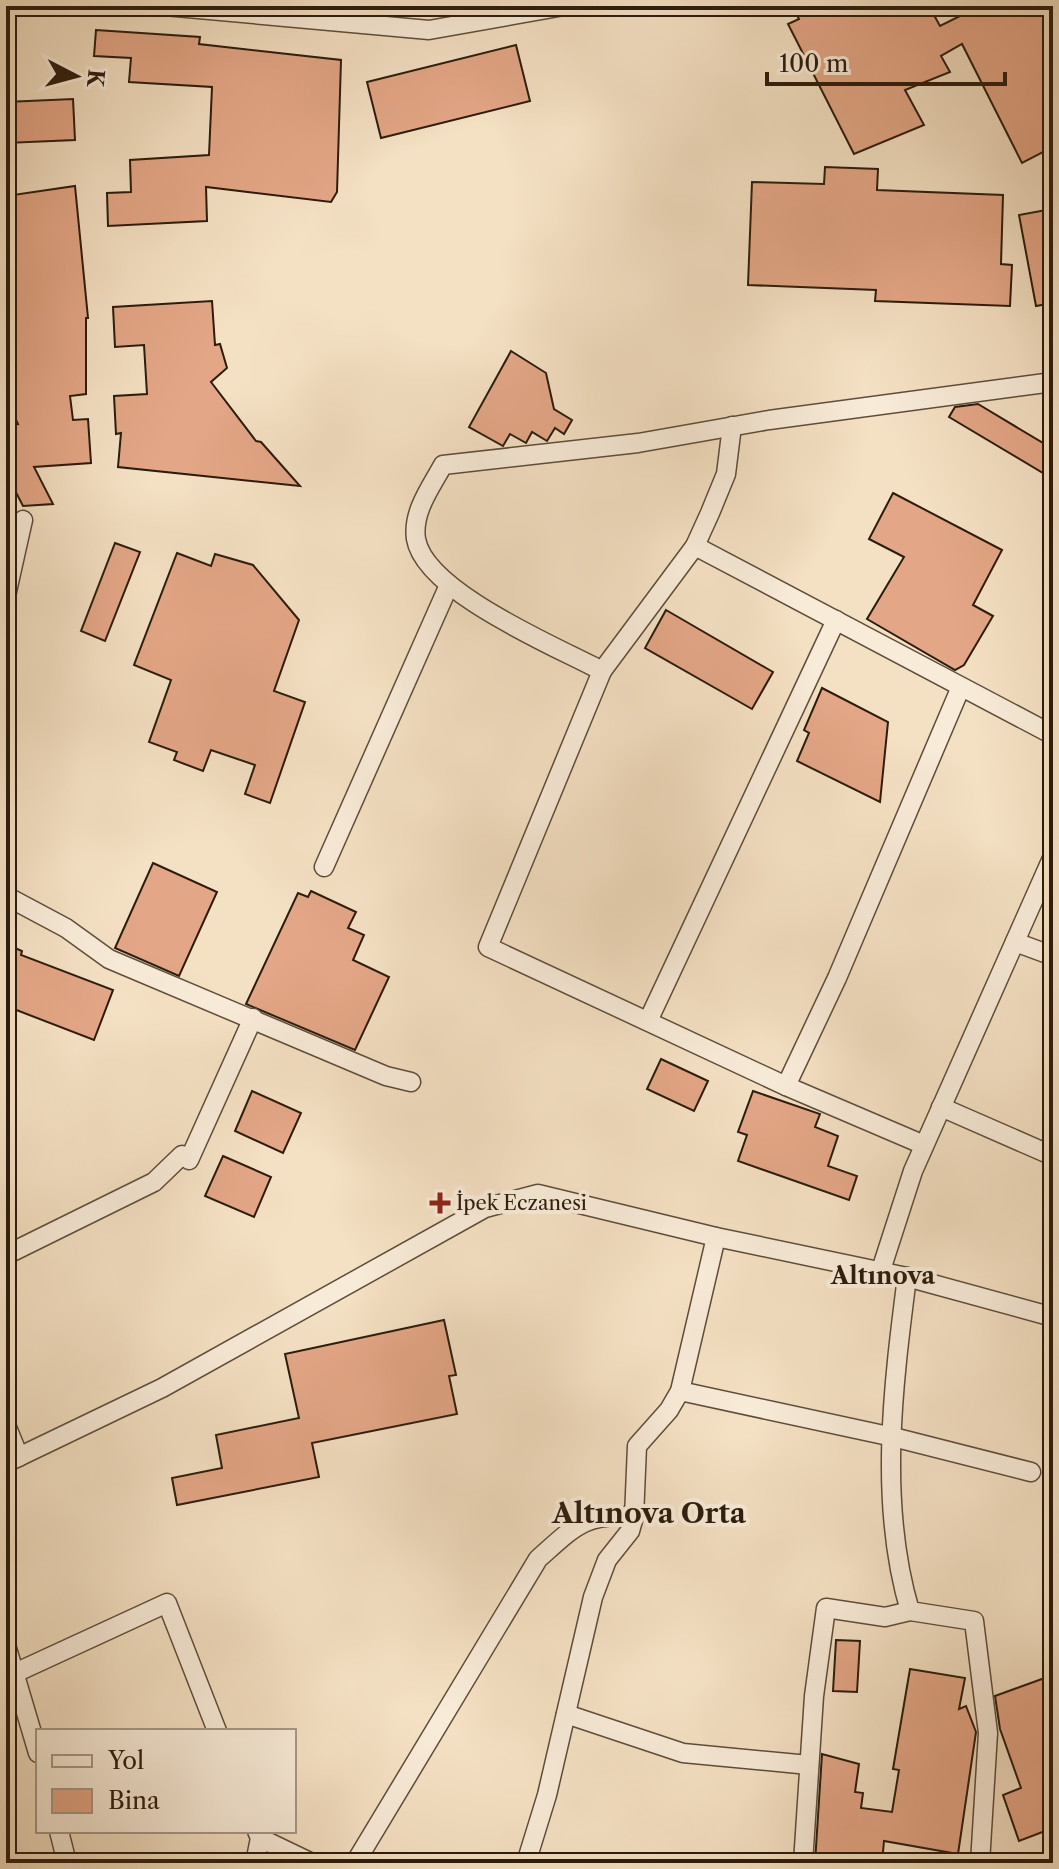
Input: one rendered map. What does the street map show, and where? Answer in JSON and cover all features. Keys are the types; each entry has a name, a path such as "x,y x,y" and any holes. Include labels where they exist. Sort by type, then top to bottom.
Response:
{"street":[{"path":"165,6 429,30 564,6"},
{"path":"602,671 461,596 427,567 416,538 419,507 443,465 638,443 732,426 1053,382"},
{"path":"732,426 726,474 695,546 602,671 488,947 786,1086 924,1145"},
{"path":"6,596 23,520"},
{"path":"695,546 960,689 1053,735"},
{"path":"324,867 449,585"},
{"path":"648,1021 836,620"},
{"path":"786,1086 837,978 960,689"},
{"path":"880,1273 924,1145 1053,856"},
{"path":"6,896 66,928 109,959 386,1076 411,1082"},
{"path":"1015,942 1053,956"},
{"path":"6,1255 154,1182 186,1158 253,1018"},
{"path":"941,1107 1053,1156"},
{"path":"6,1425 13,1460 162,1388 485,1208 538,1194 716,1237 907,1277 1053,1317"},
{"path":"526,1863 593,1597 607,1560 630,1531 634,1517 637,1446 669,1410 680,1391 716,1237"},
{"path":"907,1277 894,1378 892,1491 900,1577 910,1611"},
{"path":"680,1391 893,1437 1031,1472"},
{"path":"355,1863 538,1559 570,1530 599,1514 634,1517"},
{"path":"15,1673 167,1603 216,1729"},
{"path":"803,1863 821,1625 826,1608 885,1617 910,1611 974,1621 988,1733 980,1863"},
{"path":"6,1645 36,1746"},
{"path":"566,1714 683,1753 809,1765"},
{"path":"60,1833 67,1863"},
{"path":"255,1863 258,1834 312,1863"}],"building":[{"path":"792,6 929,6 940,26 980,6 1053,6 1053,147 1022,163 962,44 941,56 950,72 905,90 924,125 854,154 788,24 799,19"},
{"path":"96,30 200,37 199,44 341,60 337,192 331,202 206,187 207,221 108,226 107,193 131,192 130,160 209,155 212,87 129,82 131,58 94,56"},
{"path":"516,45 530,101 381,138 367,82"},
{"path":"73,99 75,140 6,143 6,102"},
{"path":"825,167 878,169 877,190 1003,195 1001,264 1012,265 1010,306 875,301 876,290 748,285 752,182 824,184"},
{"path":"75,186 88,318 86,394 70,396 73,420 88,419 91,463 34,467 53,504 23,506 6,473 6,425 18,424 6,397 6,196"},
{"path":"1046,210 1053,214 1053,303 1036,306 1019,215"},
{"path":"212,301 215,345 220,344 227,368 211,382 256,441 261,442 300,486 118,467 121,433 116,434 114,396 147,394 144,345 115,347 113,307"},
{"path":"511,351 546,373 554,409 572,420 564,434 555,428 547,441 532,432 526,443 510,434 503,446 469,427"},
{"path":"978,404 1053,449 1043,473 949,417 955,407"},
{"path":"893,493 1002,550 973,605 993,616 964,665 955,670 867,619 904,557 869,539"},
{"path":"115,543 140,552 105,641 81,631"},
{"path":"177,553 211,566 215,554 253,565 299,620 274,691 305,702 270,803 245,794 255,765 211,750 203,771 174,760 177,752 149,742 171,680 134,665"},
{"path":"666,610 773,672 752,709 645,648"},
{"path":"822,688 888,722 880,802 797,761 809,733 804,730"},
{"path":"153,863 217,892 179,976 115,948"},
{"path":"311,891 356,912 348,928 364,935 353,960 389,977 355,1050 246,1004 298,893 308,897"},
{"path":"6,944 22,951 21,955 113,990 94,1040 6,1006"},
{"path":"661,1059 708,1081 694,1111 647,1089"},
{"path":"252,1091 301,1113 283,1153 235,1131"},
{"path":"753,1091 820,1114 815,1127 838,1136 828,1166 857,1176 849,1200 738,1161 747,1135 738,1132"},
{"path":"223,1156 271,1177 254,1217 205,1196"},
{"path":"444,1320 456,1375 449,1376 457,1414 312,1443 319,1477 177,1505 172,1478 222,1468 216,1435 299,1418 285,1354"},
{"path":"836,1640 860,1641 857,1692 833,1691"},
{"path":"910,1669 965,1678 959,1709 966,1706 976,1732 958,1854 884,1841 882,1863 815,1863 822,1754 859,1764 855,1792 863,1793 861,1808 892,1812 899,1770 893,1769"},
{"path":"1053,1675 1053,1828 1019,1841 1003,1795 1021,1788 1000,1729 995,1696"}],"place":[{"name":"İpek Eczanesi","path":"440,1203"}],"district":[{"name":"Altınova","path":"883,1276"},
{"name":"Altınova Orta","path":"649,1513"}]}
